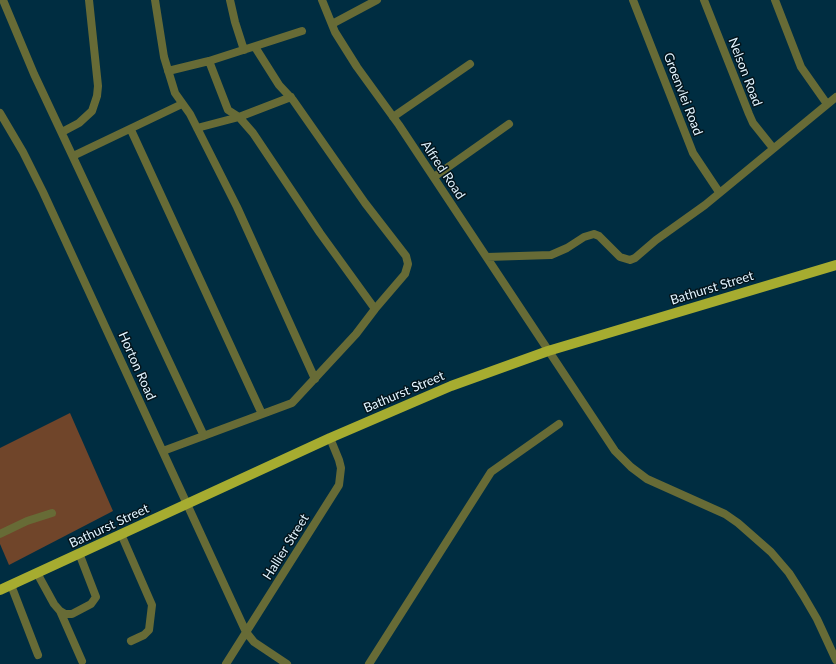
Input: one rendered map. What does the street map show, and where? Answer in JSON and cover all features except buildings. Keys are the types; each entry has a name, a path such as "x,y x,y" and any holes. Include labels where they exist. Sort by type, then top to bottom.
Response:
{"main road":[{"name":"Bathurst Street","path":"0,590 330,438 451,386 548,351 836,265"}],"street":[{"path":"3,0 31,67 204,436"},
{"path":"62,132 79,123 92,111 97,96 98,86 89,0"},
{"path":"155,0 168,71 176,93 182,104 187,109 237,207 316,379"},
{"path":"230,0 234,22 244,50"},
{"name":"Alfred Road","path":"322,0 332,24 357,67 434,177 607,441 631,467 653,482 725,514 746,530 778,559 811,607 836,660"},
{"path":"332,24 377,0"},
{"name":"Groenvlei Road","path":"633,0 693,153 719,192"},
{"name":"Nelson Road","path":"704,0 749,114 756,126 773,148"},
{"path":"775,0 801,67 827,104"},
{"path":"168,71 209,61 302,31"},
{"path":"163,451 292,404 356,334 375,308 404,274 408,264 408,260 365,203 291,97 279,85 255,47"},
{"path":"209,61 228,110 239,117 253,133 320,233 375,308"},
{"path":"393,117 470,64"},
{"path":"197,128 239,117 291,97"},
{"path":"486,257 551,254 567,248 584,237 594,234 599,236 620,257 630,260 635,258 656,240 708,202 836,97"},
{"path":"73,156 131,130 182,104"},
{"name":"Horton Road","path":"0,112 23,152 43,192 246,632"},
{"path":"434,177 509,124"},
{"path":"131,130 262,414"},
{"path":"369,664 491,472 559,424"},
{"name":"Hallier Street","path":"226,664 338,485 341,468 330,438"},
{"path":"0,534 27,521 52,514"},
{"path":"121,534 152,605 149,630 144,635 131,641"},
{"path":"60,612 72,614 95,600 96,594 79,553"},
{"path":"37,573 60,612 82,661"},
{"path":"11,585 38,655"},
{"path":"246,632 254,642 287,664"}],"shaded area":[{"path":"70,413 113,511 9,565 0,544 0,448"}]}
